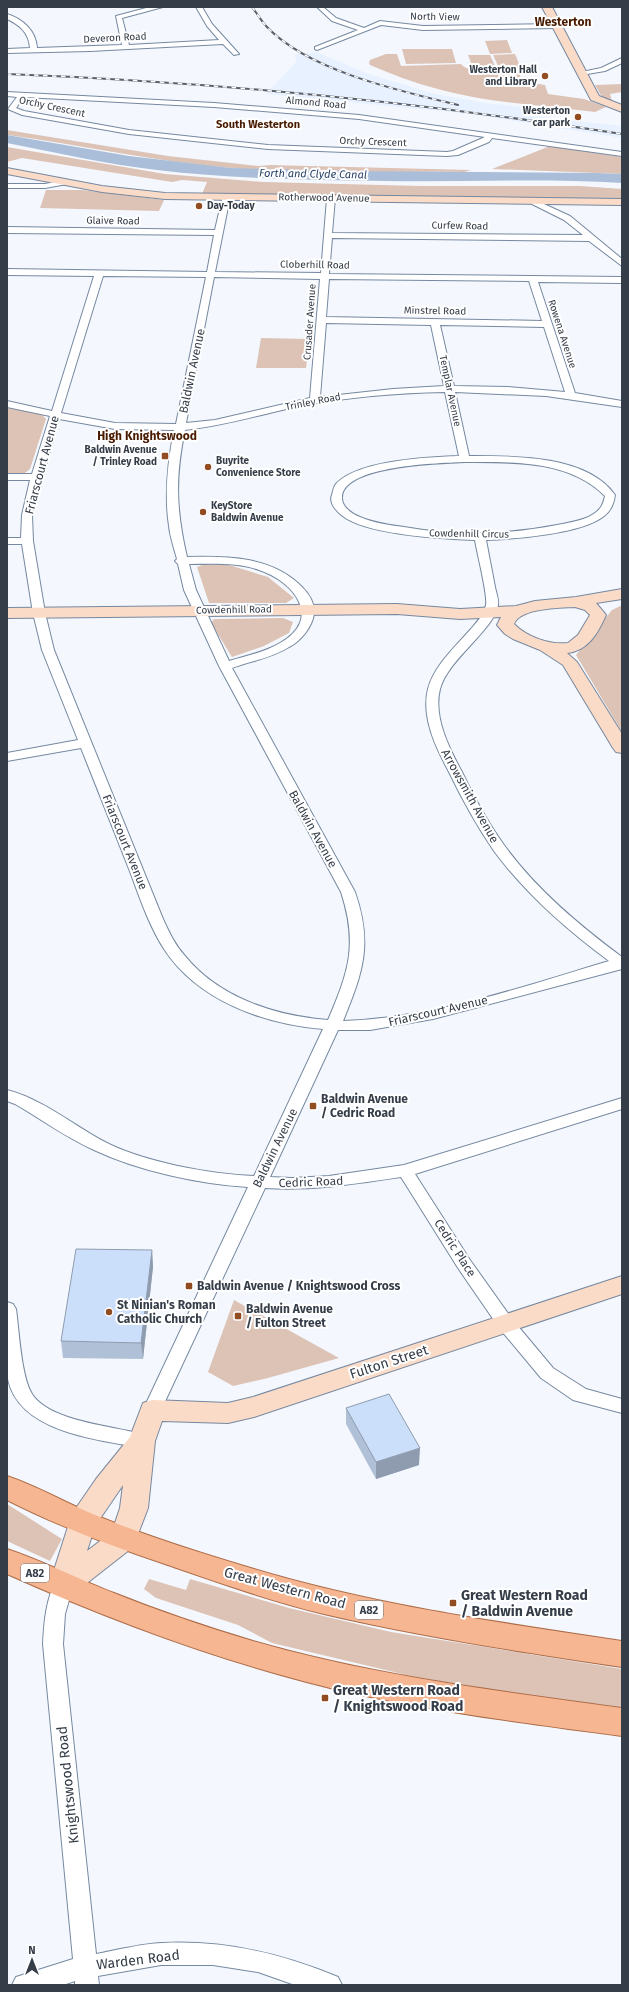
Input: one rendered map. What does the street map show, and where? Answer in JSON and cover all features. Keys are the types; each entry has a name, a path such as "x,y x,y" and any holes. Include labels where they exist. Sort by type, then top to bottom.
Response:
{"main road":[{"name":"Great Western Road","path":"7,1487 82,1522 123,1539 261,1584 324,1601 477,1631 622,1654"},
{"name":"A82","path":"7,1561 63,1586 146,1618 261,1657 406,1691 622,1722"}],"street":[{"path":"126,47 118,17 125,14 160,7"},
{"path":"199,7 209,25 236,54"},
{"path":"320,7 324,13 331,17 356,28 365,30"},
{"path":"547,7 595,98 622,109"},
{"path":"7,16 31,32 34,38 34,50"},
{"name":"North View","path":"317,48 382,23 423,28 557,26"},
{"name":"Deveron Road","path":"7,51 224,42"},
{"path":"581,72 603,70 622,60"},
{"name":"Almond Road","path":"7,94 206,104 324,114 397,122 622,154"},
{"name":"Orchy Crescent","path":"23,94 13,106 12,109 15,111 129,132 249,145 331,150 447,154 455,153 489,139 486,134"},
{"name":"Rotherwood Avenue","path":"7,171 145,195 533,201 559,213 622,263"},
{"path":"20,186 27,178"},
{"path":"7,186 45,186 64,182"},
{"name":"Baldwin Avenue","path":"123,1539 134,1508 142,1441 152,1410 334,1025 354,971 358,945 358,927 355,911 348,892 225,666 190,590 181,561 174,526 172,495 174,457 212,274 226,197"},
{"name":"Crusader Avenue","path":"315,400 331,198"},
{"path":"533,201 622,202"},
{"name":"Glaive Road","path":"7,230 220,233"},
{"name":"Curfew Road","path":"328,235 592,238"},
{"name":"Cloberhill Road","path":"7,272 622,280"},
{"name":"Friarscourt Avenue","path":"99,273 36,477 27,515 28,541 39,612 48,650 165,941 174,954 205,984 234,1000 272,1015 309,1023 334,1025 371,1025 407,1021 451,1011 621,964"},
{"name":"Rowena Avenue","path":"532,279 571,395"},
{"name":"Minstrel Road","path":"322,320 547,324"},
{"name":"Templar Avenue","path":"435,322 465,459"},
{"name":"Trinley Road","path":"7,404 77,420 116,427 181,428 232,420 315,400 385,392 450,389 501,389 571,395 622,404"},
{"name":"Cowdenhill Circus","path":"465,459 524,462 574,470 599,483 610,495 607,507 601,514 575,524 523,534 480,537 426,534 372,524 346,514 340,508 337,501 338,490 341,485 363,473 412,463 465,459"},
{"path":"7,477 36,477"},
{"path":"610,495 622,495"},
{"path":"480,537 492,605 486,618"},
{"path":"7,542 28,541"},
{"path":"181,561 220,560 241,563 275,573 296,587 307,602 308,609 306,623 298,635 286,644 251,659 225,666"},
{"path":"597,612 617,596"},
{"name":"Cowdenhill Road","path":"486,618 515,611 617,596"},
{"path":"576,602 586,604 597,612"},
{"name":"Cowdenhill Road","path":"7,613 397,609 460,614 486,618 547,648 570,655"},
{"path":"509,630 504,625 505,620 515,611"},
{"path":"597,612 597,618 579,645 570,655 622,748"},
{"name":"Arrowsmith Avenue","path":"486,618 450,658 434,688 433,706 436,727 443,749 483,823 506,857 564,917 621,964"},
{"path":"7,757 85,743"},
{"name":"Cedric Road","path":"7,1095 21,1100 99,1146 136,1161 222,1180 292,1184 330,1182 405,1171 622,1104"},
{"name":"Cedric Place","path":"405,1171 464,1264 506,1324 547,1373 580,1396 622,1406"},
{"name":"Fulton Street","path":"152,1410 199,1413 234,1412 254,1407 622,1285"},
{"path":"7,1309 19,1385 26,1400 38,1410 52,1418 79,1427 142,1441"},
{"name":"Baldwin Avenue","path":"63,1586 82,1522 106,1487 142,1441"},
{"path":"63,1586 123,1539"},
{"name":"Knightswood Road","path":"63,1586 55,1614 53,1644 86,1976"},
{"name":"Warden Road","path":"24,1985 86,1976 161,1954 213,1954 258,1961 330,1985"}],"shaded area":[{"path":"507,40 512,53 490,54 485,41"},
{"path":"402,49 452,49 456,63 406,64"},
{"path":"316,52 366,73 431,93 486,103 541,109 533,116 622,126 622,138 470,114 266,94 297,61 294,55"},
{"path":"386,54 397,54 401,66 461,64 471,70 479,71 518,70 522,81 545,85 548,94 584,99 606,107 595,112 514,103 454,93 426,86 370,65 370,60"},
{"path":"515,54 521,68 499,68 493,55"},
{"path":"468,55 490,55 496,68 473,68"},
{"path":"622,84 622,92 610,94 612,101 606,100 595,85"},
{"path":"7,130 168,156 259,166 270,165 471,170 464,172 318,172 231,168 147,158 7,135"},
{"path":"550,146 622,157 622,174 492,169"},
{"path":"7,147 165,174 263,182 421,186 580,186 622,189 622,199 202,194 207,182 182,180 172,182 22,158 7,162"},
{"path":"46,190 82,190 164,200 159,211 40,208"},
{"path":"261,338 310,339 306,368 256,368"},
{"path":"7,408 41,414 46,419 30,469 25,473 7,474"},
{"path":"205,564 229,565 268,577 294,598 286,603 209,603 197,567"},
{"path":"622,605 622,732 576,655 612,610"},
{"path":"283,618 293,622 289,633 264,646 232,657 211,623 214,619"},
{"path":"234,1300 339,1358 268,1378 233,1386 208,1372"},
{"path":"7,1504 62,1539 50,1561 7,1541"},
{"path":"149,1579 186,1590 190,1579 289,1608 391,1632 622,1669 622,1711 415,1677 272,1643 238,1625 156,1598 144,1589"}],"water":[{"name":"Forth and Clyde Canal","path":"7,135 129,156 231,168 351,171 596,173 622,174 622,183 504,180 329,180 186,173 119,165 7,143"}],"building":[{"name":"St Ninian's Roman Catholic Church","path":"76,1249 152,1250 141,1343 61,1341"},
{"path":"389,1394 420,1448 376,1462 346,1408"}],"railway":[{"path":"252,7 267,27 285,42 306,56 356,77 383,86 458,105"},
{"path":"7,74 162,82 316,95 469,112 622,134"}],"place":[{"name":"Westerton Hall and Library","path":"545,76"},
{"name":"Westerton car park","path":"578,117"},
{"name":"Day-Today","path":"199,206"},
{"name":"Baldwin Avenue / Trinley Road","path":"165,456"},
{"name":"Buyrite Convenience Store","path":"208,467"},
{"name":"KeyStore Baldwin Avenue","path":"203,512"},
{"name":"Baldwin Avenue / Cedric Road","path":"313,1106"},
{"name":"Baldwin Avenue / Knightswood Cross","path":"189,1286"},
{"name":"St Ninian's Roman Catholic Church","path":"109,1312"},
{"name":"Baldwin Avenue / Fulton Street","path":"238,1316"},
{"name":"Great Western Road / Baldwin Avenue","path":"453,1603"},
{"name":"Great Western Road / Knightswood Road","path":"325,1698"}],"district":[{"name":"Westerton","path":"563,22"},
{"name":"South Westerton","path":"258,124"},
{"name":"High Knightswood","path":"147,436"}]}
